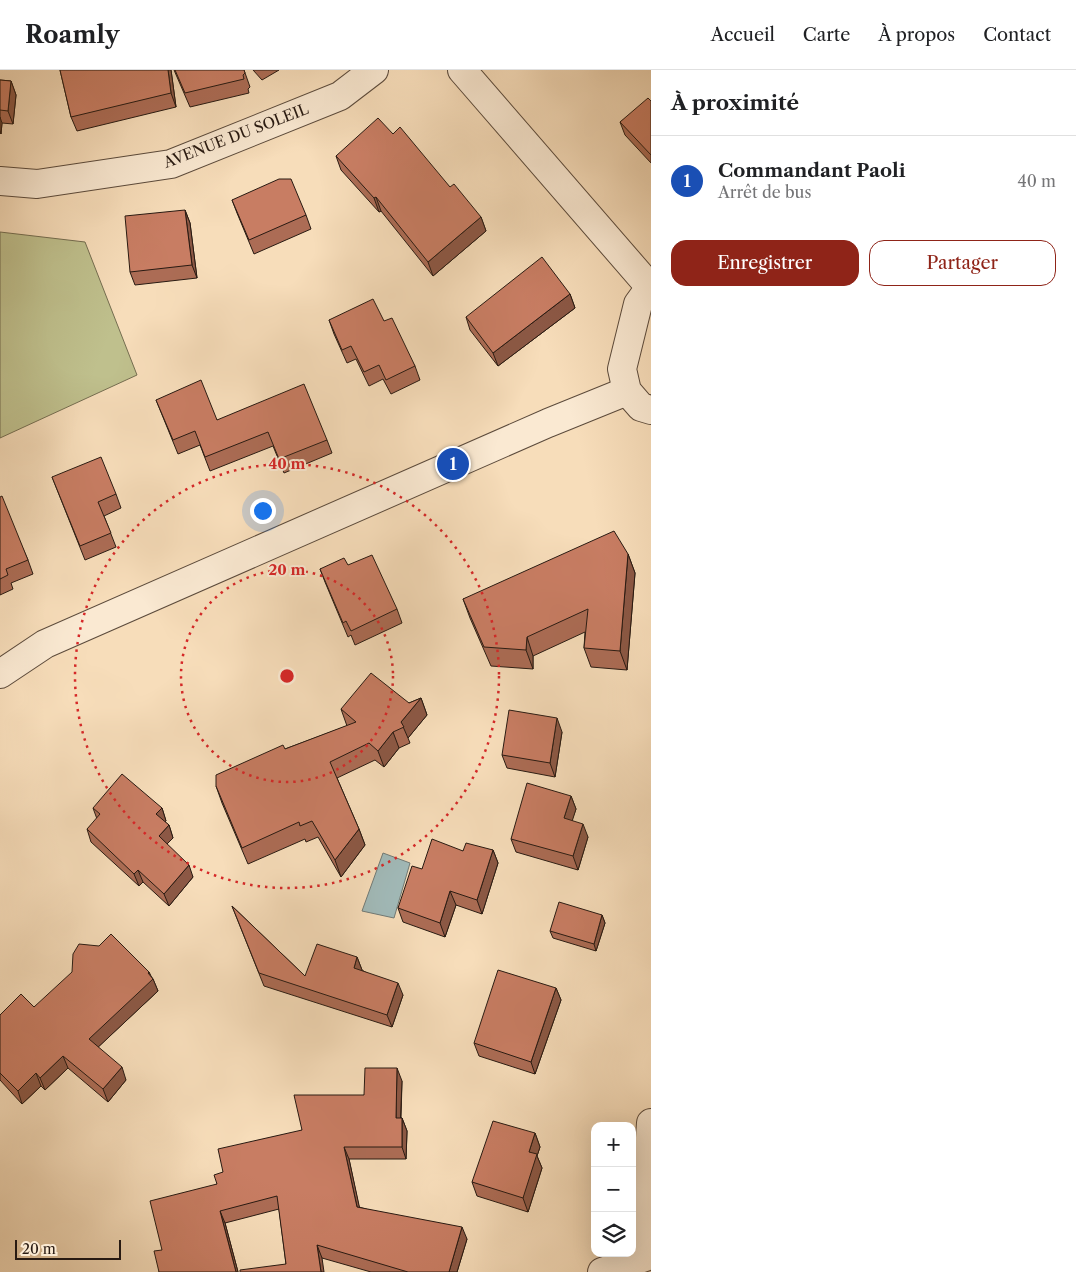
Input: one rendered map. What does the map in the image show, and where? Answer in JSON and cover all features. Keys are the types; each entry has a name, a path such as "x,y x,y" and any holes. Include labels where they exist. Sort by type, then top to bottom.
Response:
{"street":[{"name":"AVENUE DU SOLEIL","path":"0,181 37,184 171,164 340,96 374,70"},
{"path":"462,70 650,287 638,304 622,369 627,391 641,406 651,410"},
{"path":"0,674 45,644 548,423 627,391"},
{"path":"602,1272 646,1256 651,1123"}],"green space":[{"path":"0,232 85,242 137,375 0,438"}],"water":[{"path":"383,853 410,863 394,918 362,911"}],"building":[{"path":"60,70 168,70 171,93 71,117"},
{"path":"175,70 244,70 245,73 243,75 244,79 185,93"},
{"path":"0,80 11,81 8,111 0,110"},
{"path":"648,98 651,101 651,155 620,122"},
{"path":"378,118 393,134 400,127 450,187 454,184 481,217 428,262 376,197 374,198 336,156"},
{"path":"279,179 291,179 306,215 249,240 232,200"},
{"path":"185,210 192,265 130,272 125,216"},
{"path":"542,257 570,294 493,353 466,317"},
{"path":"373,299 384,321 392,318 415,366 386,380 379,365 364,372 351,346 342,350 329,320"},
{"path":"201,380 217,420 304,384 327,440 279,459 268,432 205,457 195,431 173,440 156,400"},
{"path":"101,457 116,494 98,502 111,533 80,546 52,477"},
{"path":"2,496 28,560 6,569 8,575 0,579 0,497"},
{"path":"614,531 628,554 620,651 584,648 588,609 527,637 526,650 484,647 463,599"},
{"path":"372,555 397,609 351,631 346,621 343,623 320,569 344,558 348,565"},
{"path":"371,673 409,703 421,698 401,722 404,727 393,732 378,751 369,743 330,762 359,829 335,860 312,821 300,826 299,822 242,848 216,786 216,775 283,745 285,749 356,722 341,709"},
{"path":"509,710 557,718 550,763 502,755"},
{"path":"122,774 162,808 156,814 169,825 159,836 189,865 164,894 138,870 134,874 87,829 100,814 93,808"},
{"path":"527,783 571,796 564,818 583,824 573,856 511,839"},
{"path":"432,839 463,851 466,843 493,850 477,900 450,891 440,923 398,908 412,866 422,869"},
{"path":"559,902 602,915 594,944 550,931"},
{"path":"232,906 305,976 317,944 357,957 354,968 398,983 387,1015 259,973"},
{"path":"111,934 149,972 153,979 89,1039 122,1067 103,1089 63,1056 40,1078 36,1073 18,1091 0,1073 0,1015 21,994 34,1007 72,972 73,954 79,944 99,946"},
{"path":"498,970 556,988 531,1062 474,1043"},
{"path":"365,1068 397,1068 396,1118 402,1118 402,1147 344,1147 357,1207 462,1227 449,1272 408,1272 317,1245 321,1272 240,1272 240,1270 286,1264 277,1196 220,1211 236,1272 159,1272 154,1251 162,1250 150,1201 217,1184 214,1175 223,1172 218,1149 302,1130 294,1095 364,1095"},
{"path":"493,1121 535,1133 529,1152 537,1154 523,1198 472,1182"}],"place":[{"name":"Commandant Paoli","path":"453,464"}]}
